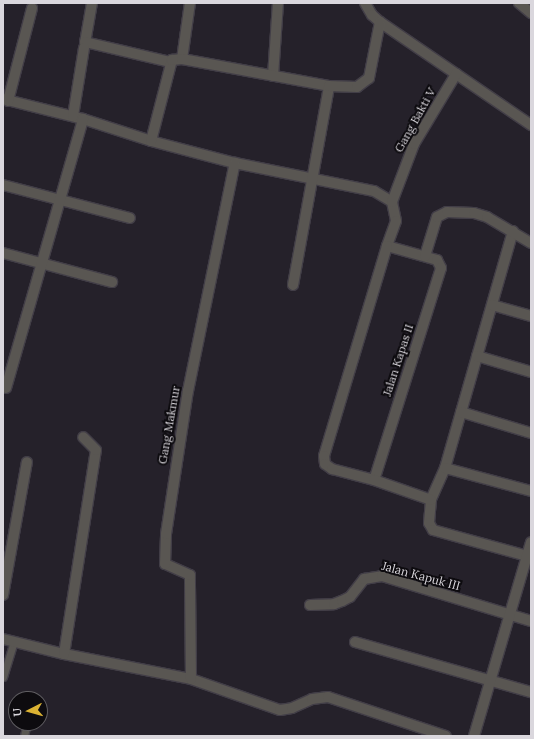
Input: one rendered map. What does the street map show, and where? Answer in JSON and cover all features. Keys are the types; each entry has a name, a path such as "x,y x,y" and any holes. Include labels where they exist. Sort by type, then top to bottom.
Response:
{"street":[{"path":"92,3 85,42 170,62 182,59 329,86 357,87 369,78 380,22"},
{"path":"182,59 190,3"},
{"path":"273,76 278,3"},
{"path":"365,3 372,15 380,22 531,125"},
{"path":"519,3 531,13"},
{"path":"32,8 5,100 83,119 151,142 235,163 374,191 392,202 396,221 387,246 324,456 326,464 332,469 374,480 431,500"},
{"path":"72,116 84,48"},
{"path":"151,142 170,62"},
{"name":"Gang Bakti V","path":"392,202 416,140 456,74"},
{"path":"293,285 314,180 329,86"},
{"path":"6,388 83,119"},
{"name":"Gang Makmur","path":"191,679 190,574 165,564 166,534 188,391 235,163"},
{"path":"3,185 130,218"},
{"path":"425,256 437,217 442,213 474,213 513,231 531,243"},
{"path":"513,231 445,468 431,500 429,523 433,530 529,557"},
{"name":"Jalan Kapas II","path":"374,480 441,268 437,260 387,246"},
{"path":"3,253 112,282"},
{"path":"492,305 531,316"},
{"path":"477,356 531,372"},
{"path":"461,412 531,433"},
{"path":"64,654 96,450 83,437"},
{"path":"3,595 27,462"},
{"path":"445,468 531,490"},
{"path":"474,736 490,679 529,557 531,542"},
{"name":"Jalan Kapuk III","path":"310,605 334,604 342,601 350,597 364,579 382,576 531,621"},
{"path":"3,638 64,654 191,679 280,710 292,708 312,699 328,697 446,736"},
{"path":"355,642 490,679 531,692"}],"lane":[{"path":"3,677 14,642"}]}
